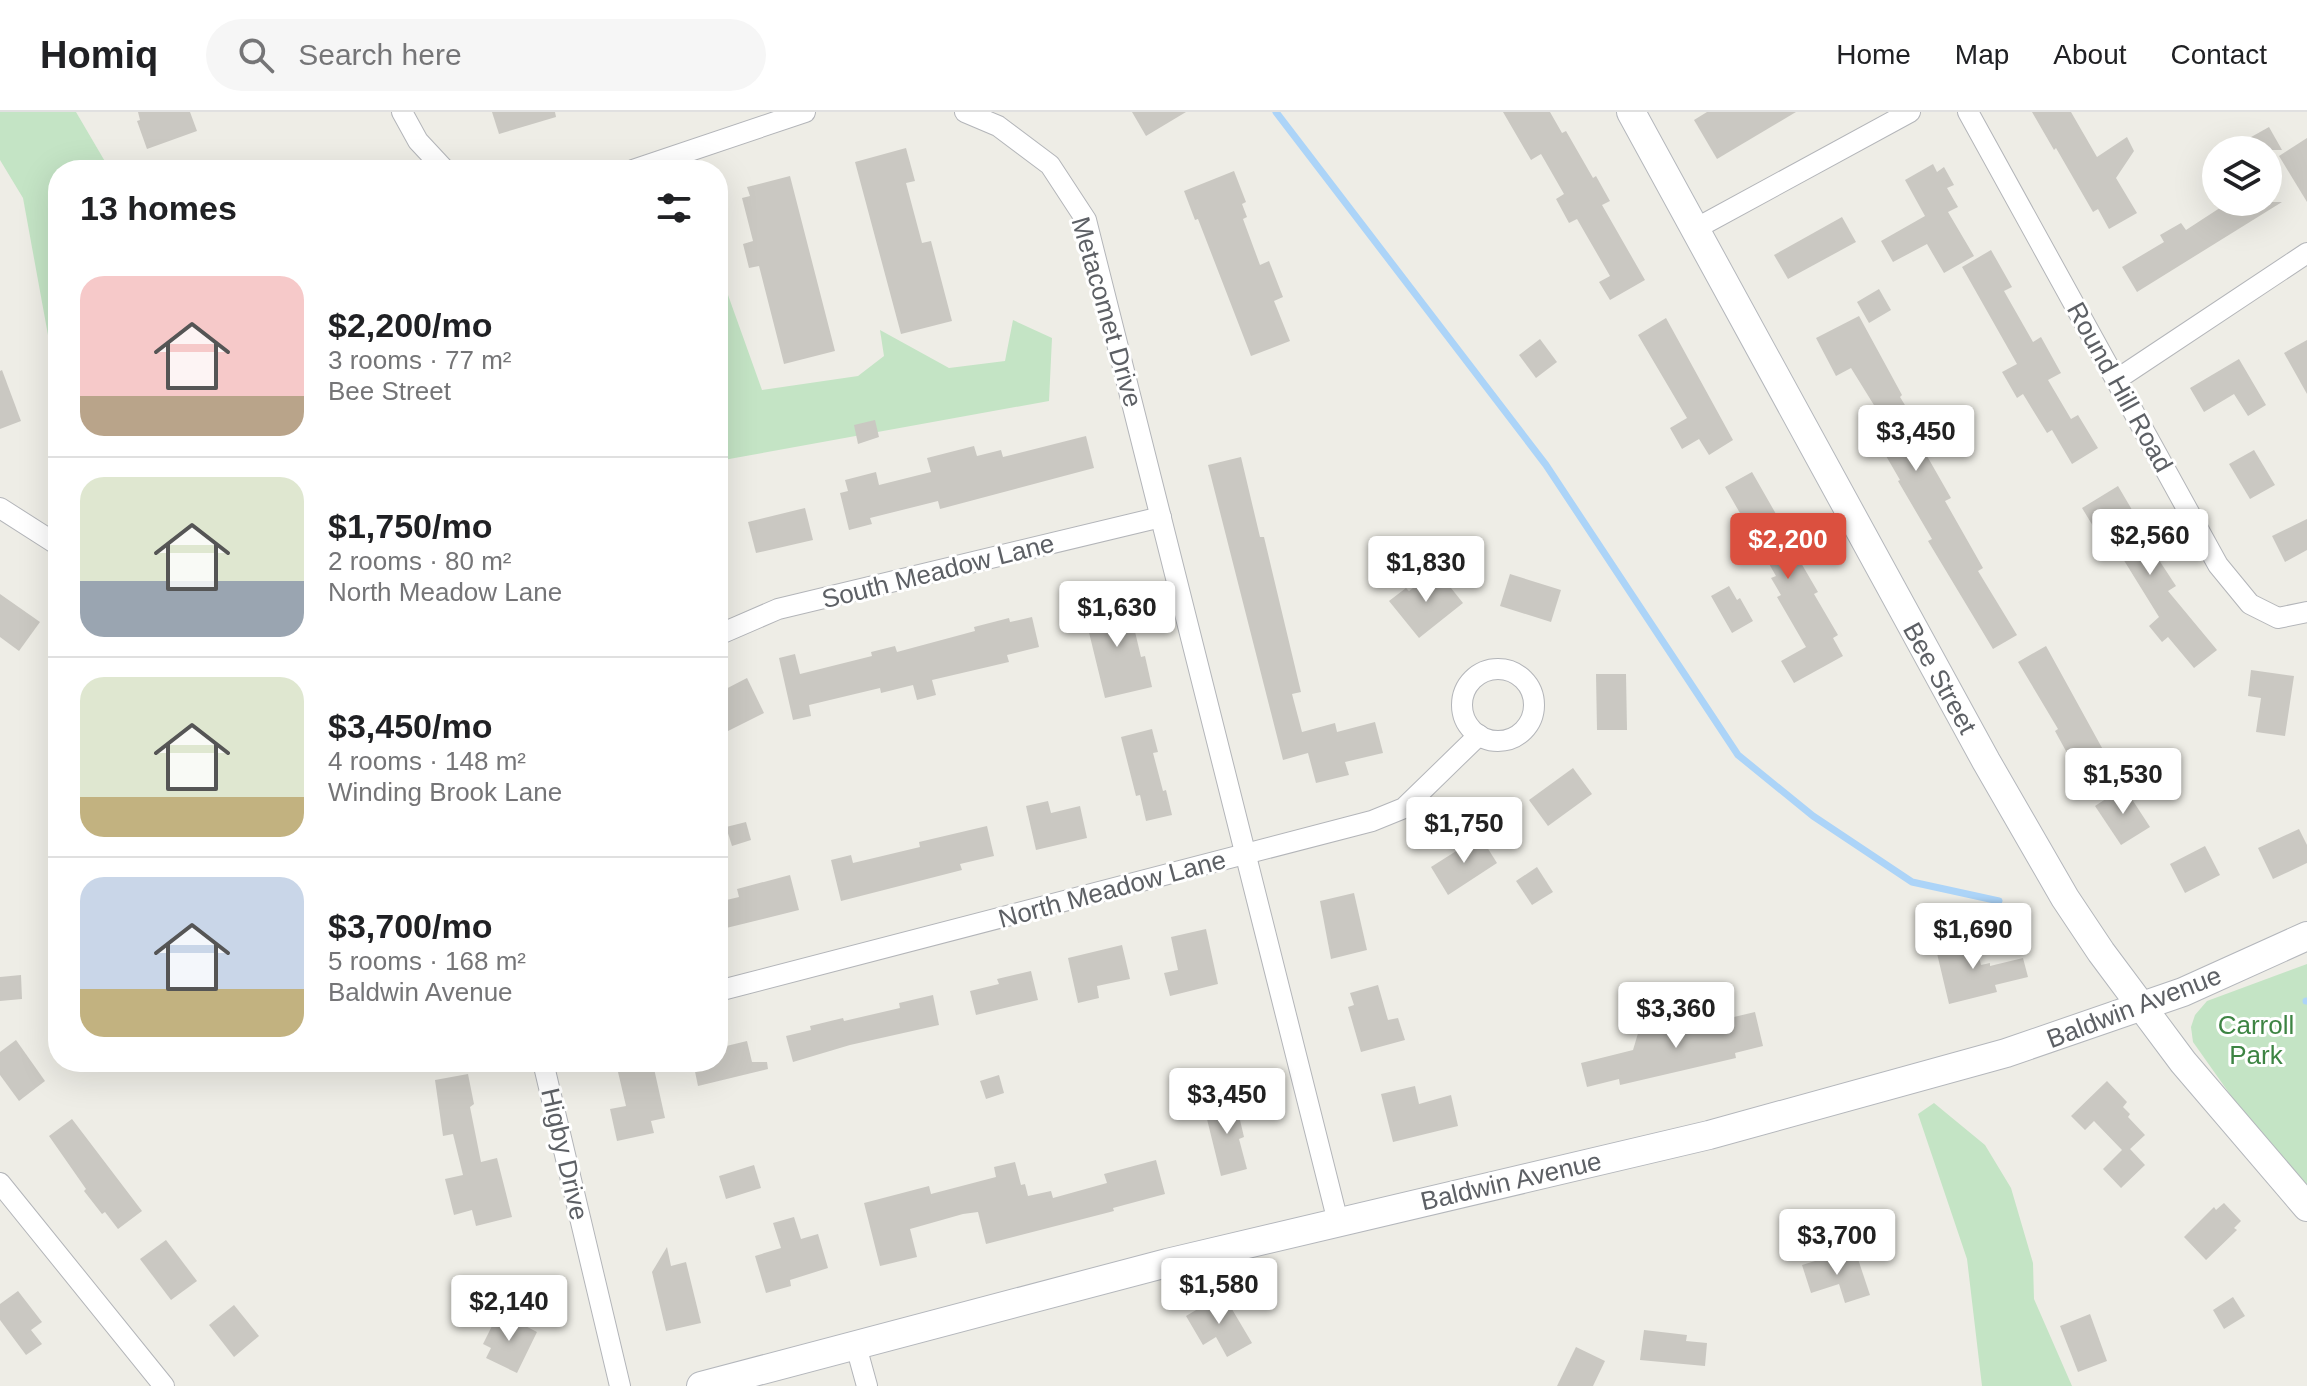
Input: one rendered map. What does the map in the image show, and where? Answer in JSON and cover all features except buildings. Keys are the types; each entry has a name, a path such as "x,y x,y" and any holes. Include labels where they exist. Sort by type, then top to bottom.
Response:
{"street":[{"path":"402,112 418,141 436,160"},
{"path":"656,160 748,121 805,112"},
{"name":"Metacomet Drive","path":"965,112 998,126 1050,165 1086,220 1338,1222"},
{"name":"Bee Street","path":"1631,112 2029,838 2101,952 2142,1008 2224,1112 2307,1207"},
{"path":"1695,229 1910,112"},
{"name":"Round Hill Road","path":"1968,112 2226,575 2250,604 2278,618 2307,612"},
{"path":"2116,380 2307,253"},
{"path":"0,508 48,539"},
{"name":"South Meadow Lane","path":"728,631 778,609 1161,517"},
{"name":"North Meadow Lane","path":"728,988 1372,821 1404,808 1479,735"},
{"name":"Baldwin Avenue","path":"701,1386 1069,1288 1709,1135 2006,1053 2142,1008 2307,936"},
{"name":"Higby Drive","path":"545,1072 620,1386"},
{"path":"0,1183 8,1208 164,1386"},
{"path":"856,1346 867,1386"}],"green space":[{"path":"0,112 76,112 104,160 48,160 48,335 23,198 0,160"},
{"path":"728,295 762,390 858,376 884,356 880,330 949,368 1005,361 1013,320 1052,338 1049,401 728,459"},
{"name":"Carroll Park","path":"2307,964 2307,1203 2193,1042 2191,1027 2195,1015 2207,1001"},
{"path":"1934,1103 1985,1145 2011,1188 2033,1263 2034,1299 2072,1386 1982,1386 1967,1259 1918,1114"}],"waterway":[{"path":"1276,112 1546,465 1738,755 1813,816 1912,882 1999,901"}]}
